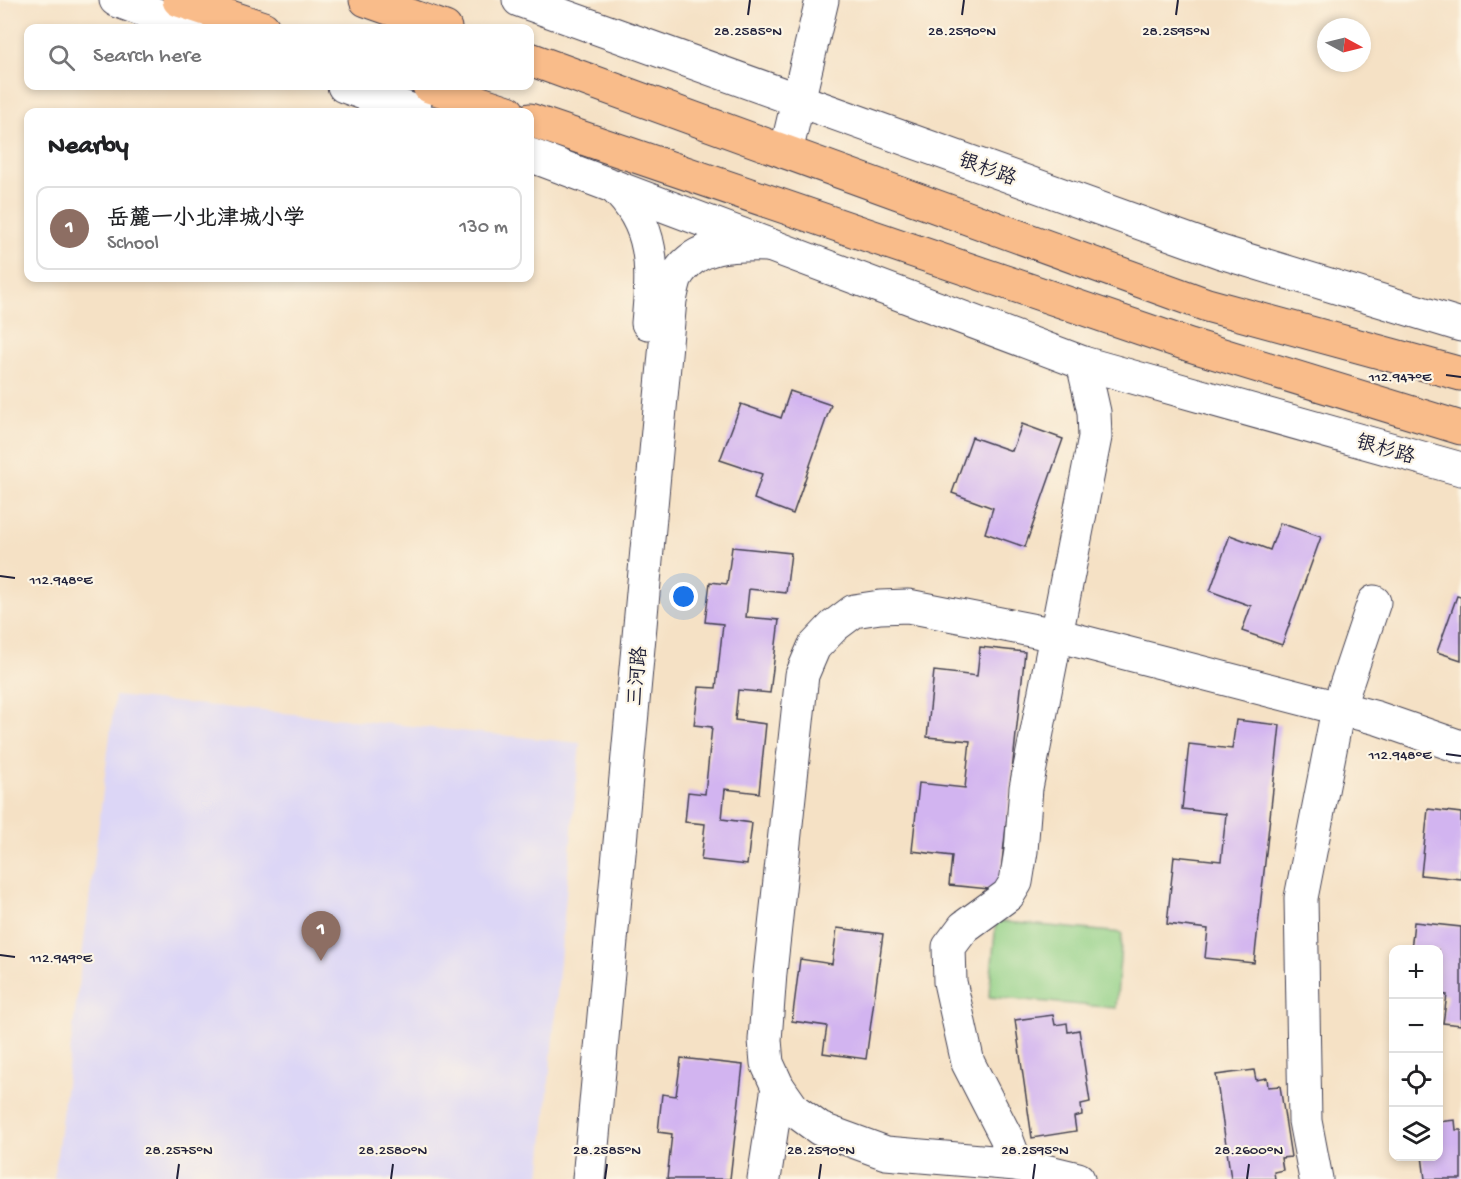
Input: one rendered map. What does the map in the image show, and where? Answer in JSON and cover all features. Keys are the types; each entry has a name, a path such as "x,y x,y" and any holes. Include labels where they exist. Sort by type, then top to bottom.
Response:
{"main road":[{"path":"179,0 250,24"},
{"path":"366,0 434,24"},
{"path":"534,60 1208,305 1461,374"},
{"path":"441,90 496,108"},
{"name":"银杉路","path":"534,121 1190,345 1461,428"}],"street":[{"path":"116,0 181,24"},
{"name":"银杉路","path":"519,0 1221,252 1461,325"},
{"path":"786,152 822,0"},
{"path":"355,90 405,108"},
{"name":"银杉路","path":"534,156 1083,363 1461,469"},
{"name":"三河路","path":"569,1179 652,283 652,264 647,238 639,216 628,200 613,186"},
{"name":"三河路","path":"590,1179 670,300 676,278 690,260 710,249 726,245 769,245"},
{"path":"1016,1164 1006,1137 968,1063 950,982 949,947 964,927 1008,895 1016,882 1022,851 1026,788 1095,437 1094,412 1083,363"},
{"path":"1316,1179 1305,1121 1301,898 1338,709 1374,602"},
{"path":"1078,1179 1016,1164 978,1170 886,1153 820,1129 794,1110 778,1087 767,1063 765,1040 770,973 802,675 814,647 834,626 854,611 908,606 1056,635 1377,718 1461,747"},
{"path":"764,1179 778,1087"}],"shaded area":[{"path":"115,696 580,743 540,1179 54,1179"}],"green space":[{"path":"996,921 1122,933 1116,1008 989,997"}],"building":[{"path":"790,391 831,405 793,514 754,499 762,474 720,460 741,404 781,418"},
{"path":"1022,424 1063,439 1025,547 985,533 993,508 952,493 972,437 1012,451"},
{"path":"1280,523 1321,537 1282,645 1242,631 1251,606 1210,591 1230,535 1270,550"},
{"path":"732,547 791,553 786,593 749,589 746,617 779,620 770,693 738,690 735,720 766,724 759,793 725,789 722,819 752,823 747,865 701,860 705,824 685,822 688,792 705,794 712,727 694,725 699,687 716,688 723,624 705,622 710,582 727,584"},
{"path":"1457,596 1461,597 1461,660 1437,652"},
{"path":"980,647 1025,652 999,890 949,885 952,856 912,851 919,783 965,788 970,741 927,737 934,671 977,676"},
{"path":"1236,720 1280,725 1254,963 1205,958 1208,929 1167,924 1174,856 1221,861 1226,814 1182,809 1189,744 1232,749"},
{"path":"1428,809 1461,813 1461,879 1421,875"},
{"path":"1414,922 1461,927 1461,1025 1443,1023 1447,995 1443,995 1443,945 1412,945"},
{"path":"837,928 883,934 866,1059 823,1053 827,1026 792,1021 800,959 832,964"},
{"path":"1053,1015 1055,1025 1067,1023 1068,1032 1079,1030 1090,1102 1081,1104 1082,1115 1074,1117 1076,1131 1032,1138 1015,1020"},
{"path":"681,1058 743,1065 730,1179 667,1179 672,1134 658,1132 662,1094 676,1096"},
{"path":"1254,1070 1256,1080 1267,1078 1268,1087 1280,1086 1291,1157 1281,1158 1283,1170 1274,1172 1275,1179 1231,1179 1216,1075"},
{"path":"1455,1120 1456,1130 1461,1130 1461,1179 1425,1179 1423,1161 1443,1161 1443,1121"}],"place":[{"name":"岳麓一小北津城小学","path":"321,961"}]}
